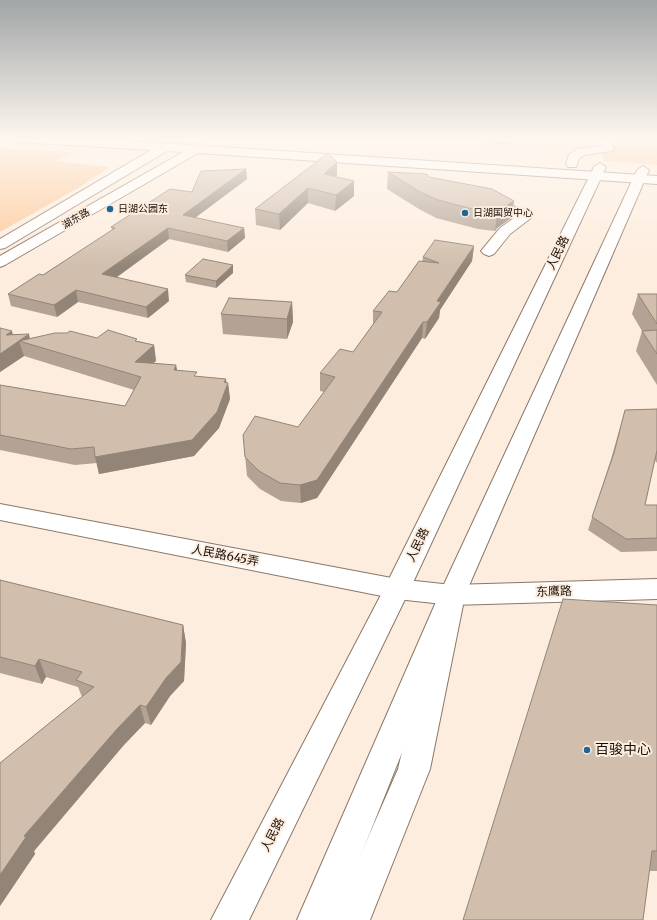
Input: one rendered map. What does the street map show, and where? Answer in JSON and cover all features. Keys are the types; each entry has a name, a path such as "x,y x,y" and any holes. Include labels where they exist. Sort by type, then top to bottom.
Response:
{"main road":[{"name":"湖东路","path":"0,245 108,181"},
{"name":"湖东路","path":"0,262 142,181"},
{"name":"人民路","path":"230,920 397,589 593,181"},
{"path":"316,920 452,595 646,181"},
{"path":"472,197 495,202 524,218 505,231 489,251"},
{"name":"人民路645弄","path":"0,512 397,589 452,595"},
{"name":"东鹰路","path":"452,595 657,589"},
{"path":"351,920 414,769 452,595"}],"shaded area":[{"path":"0,181 89,181 78,188 0,232"}],"building":[{"path":"197,181 230,181 183,215 244,228 227,241 168,228 102,274 168,289 146,307 76,290 54,305 8,294 39,274 43,275 115,228 111,227 170,189 192,192"},
{"path":"292,181 354,181 336,195 308,188 279,214 255,209"},
{"path":"402,181 450,181 492,189 514,201 499,210 497,214 438,200 420,192"},
{"path":"435,240 474,246 437,301 441,302 427,322 423,322 317,480 300,485 280,483 259,471 245,457 243,435 255,416 298,427 335,377 320,373 340,349 353,352 382,312 373,311 389,291 397,292 419,261 439,263 423,257"},
{"path":"203,259 233,265 216,281 185,275"},
{"path":"638,294 657,294 657,324"},
{"path":"229,298 292,302 287,319 221,314"},
{"path":"0,328 12,331 6,335 29,334 0,354"},
{"path":"108,330 137,339 135,341 154,345 135,362 176,365 174,370 197,372 194,376 226,379 224,382 228,383 217,412 192,440 95,457 94,447 71,449 0,435 0,385 125,406 141,377 19,341 55,333 67,333 70,331 97,338"},
{"path":"657,330 657,354 642,331"},
{"path":"657,409 657,450 645,505 657,505 657,538 626,539 592,517 614,453 625,410"},
{"path":"0,580 183,625 181,662 166,678 146,707 140,705 117,729 24,836 26,837 0,875 0,763 94,687 76,680 82,672 39,659 35,666 0,657"},
{"name":"百骏中心","path":"563,599 657,605 657,851 652,851 643,920 463,920"}],"place":[{"name":"日湖公园东","path":"110,209"},
{"name":"日湖国贸中心","path":"465,213"},
{"name":"百骏中心","path":"587,750"}]}
